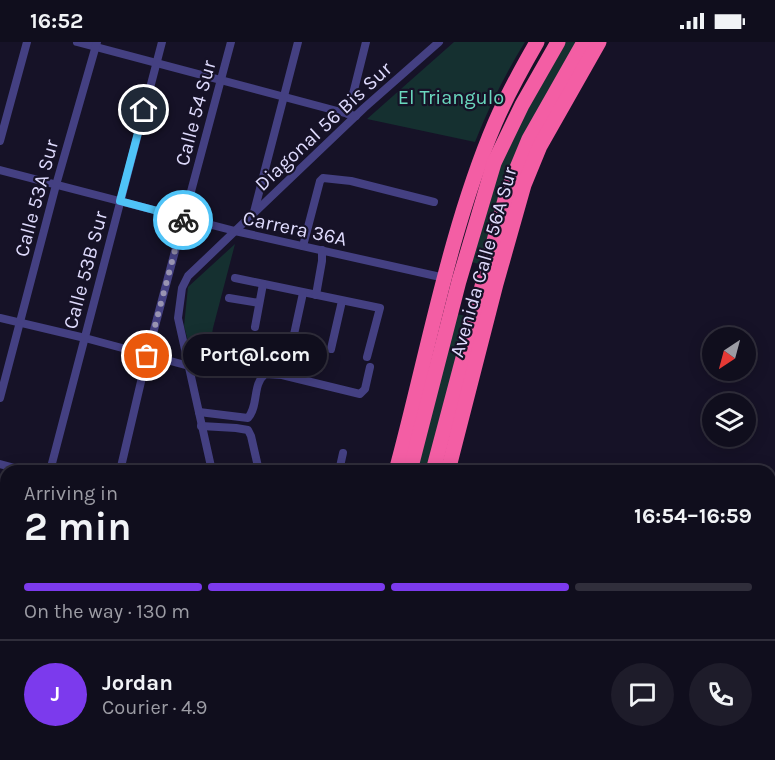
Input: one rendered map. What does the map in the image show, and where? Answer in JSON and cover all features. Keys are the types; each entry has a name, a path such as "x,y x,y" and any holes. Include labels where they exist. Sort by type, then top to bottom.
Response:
{"highway":[{"name":"Avenida Calle 56A Sur","path":"398,465 445,278 479,163 500,112 537,42"},
{"name":"Avenida Calle 56A Sur","path":"412,465 485,190 494,164 511,127 558,42"},
{"name":"Avenida Calle 56A Sur","path":"435,465 507,192 529,139 584,42"},
{"path":"580,75 590,42"},
{"name":"Avenida Calle 56A Sur","path":"450,465 524,185 540,146 599,42"},
{"path":"479,163 511,127"},
{"path":"443,435 469,390"},
{"path":"414,403 417,443"}],"street":[{"path":"0,141 27,42"},
{"path":"76,42 96,45 352,115 366,42"},
{"name":"Calle 53B Sur","path":"52,465 162,42"},
{"name":"Calle 54 Sur","path":"121,465 147,356 231,42"},
{"path":"253,213 298,42"},
{"name":"Diagonal 56 Bis Sur","path":"182,288 188,276 352,115 435,44"},
{"name":"Calle 53A Sur","path":"0,398 56,185 96,45"},
{"name":"Carrera 36A","path":"0,170 234,231 445,278"},
{"path":"303,246 322,178 351,181 434,202"},
{"path":"316,295 322,250"},
{"path":"235,278 380,308 367,357"},
{"path":"167,284 182,288 178,318 211,465"},
{"path":"255,327 263,284"},
{"path":"293,339 303,293"},
{"path":"229,297 260,303"},
{"path":"331,349 342,301"},
{"path":"0,318 189,366"},
{"path":"199,412 248,418 254,411 260,381 265,374 282,375 360,394 365,389 370,367"},
{"path":"201,426 248,430 258,465"},
{"path":"340,465 343,453"}],"green space":[{"name":"El Triangulo","path":"454,42 525,42 498,91 475,142 367,119"},
{"path":"563,42 580,42 482,265 472,262 501,157"},
{"path":"235,244 213,328 206,374 196,371 184,326 188,287"},
{"path":"457,314 469,317 431,465 417,465"}],"way so far":[{"path":"147,356 183,220"}],"place":[{"name":"Port@l.com","path":"147,356"}],"route":[{"path":"144,110 120,201 184,218 183,220"}]}
